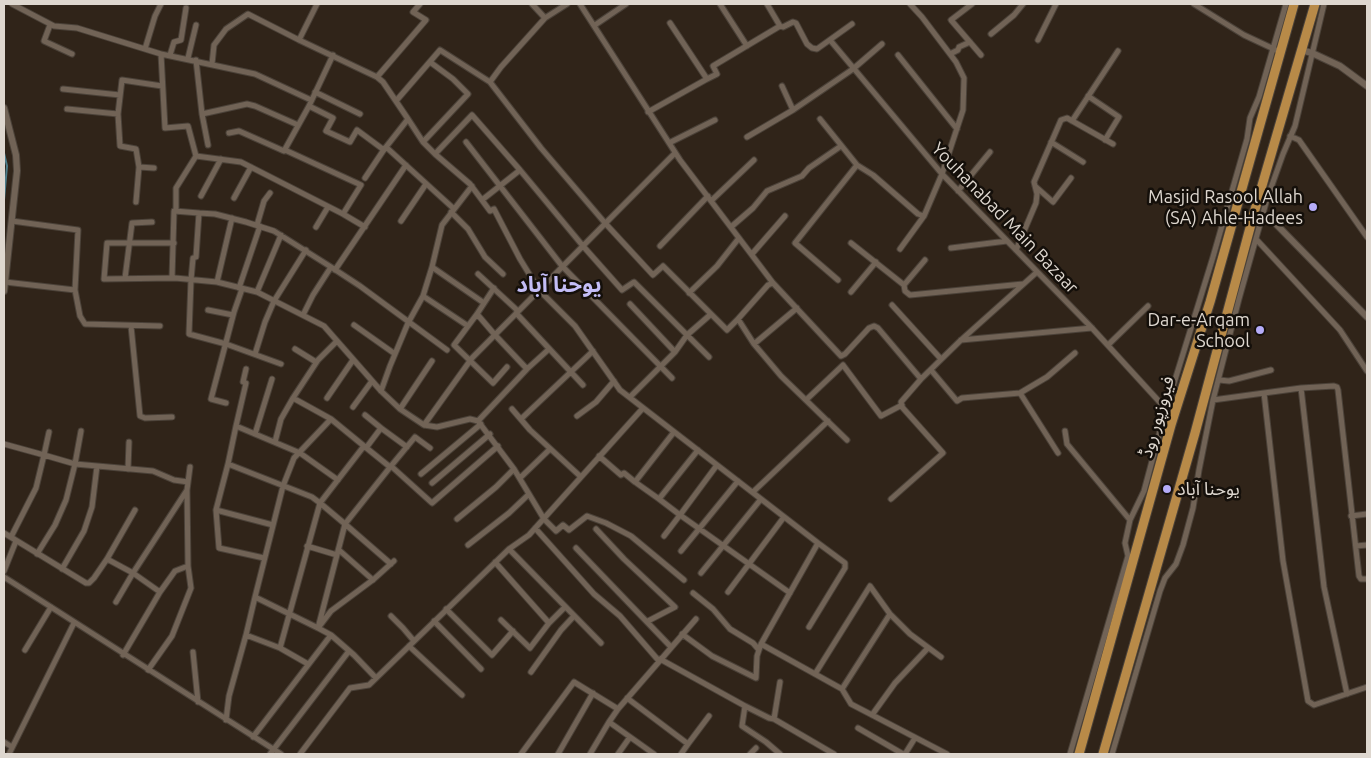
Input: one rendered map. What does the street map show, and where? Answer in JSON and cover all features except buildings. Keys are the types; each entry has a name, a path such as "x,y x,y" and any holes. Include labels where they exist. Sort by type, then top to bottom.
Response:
{"main road":[{"name":"فیروزپور روڈ","path":"1079,754 1171,426 1210,302 1288,4"},
{"path":"1103,754 1226,331 1315,4"}],"street":[{"path":"12,4 50,25 77,28 161,54 188,58 255,74 310,103 333,118 326,131 350,142 357,130 406,165 452,210 468,229 485,257 503,274"},
{"path":"145,49 155,16 161,4"},
{"path":"299,40 317,4"},
{"path":"377,77 426,20 413,12 420,4"},
{"path":"532,4 545,18"},
{"path":"490,82 545,18 567,4"},
{"path":"580,4 675,153 773,282 842,356 869,328 874,326 878,328 921,379"},
{"path":"595,25 626,4"},
{"path":"720,4 747,46"},
{"path":"767,4 780,26"},
{"path":"900,249 924,216 942,174 963,110 964,78 950,54 910,4"},
{"path":"972,4 951,20 981,55"},
{"path":"991,34 1014,15 1023,4"},
{"path":"1038,40 1056,4"},
{"path":"1070,754 1128,556 1125,543 1130,520 1144,491 1166,409 1214,256 1247,139 1250,118 1260,97 1277,50 1244,35 1194,4"},
{"path":"1241,274 1256,239 1258,215 1299,111 1324,4"},
{"path":"170,55 174,42 180,40 186,8"},
{"path":"212,64 214,45 226,29 248,14 377,77 383,82 423,142 472,186 490,211 494,209 520,259 539,290 575,326 620,390 845,563 845,568 809,627"},
{"path":"648,112 717,74 713,66 780,26 784,27 793,22 796,23 807,44 817,49 852,24"},
{"path":"670,23 707,79"},
{"path":"50,25 44,41 72,54"},
{"path":"188,58 196,25"},
{"name":"Youhanabad Main Bazaar","path":"830,40 942,174 1092,328 1166,409"},
{"path":"950,54 970,42"},
{"path":"747,137 793,110 854,69 882,44"},
{"path":"396,101 440,50 490,82 540,148 604,223 653,275 663,266 727,330 773,282"},
{"path":"1301,50 1340,66 1367,86"},
{"path":"1072,121 1118,51"},
{"path":"161,54 165,128 188,126 196,156 176,188 172,278"},
{"path":"285,150 333,55"},
{"path":"898,55 957,129"},
{"path":"196,60 202,114 208,145"},
{"path":"423,142 468,94 453,79 430,62"},
{"path":"136,202 139,167 136,149 120,146 118,114 122,80 162,86"},
{"path":"782,86 793,110"},
{"path":"63,89 120,96"},
{"path":"315,92 360,114"},
{"path":"1088,96 1119,116 1105,140"},
{"path":"202,114 247,104 298,125"},
{"path":"4,108 16,155 18,171 4,291"},
{"path":"67,109 118,114"},
{"path":"435,154 472,115 622,290 634,282 709,357"},
{"path":"1016,250 1036,203 1037,194 1034,182 1061,120 1067,118 1113,144"},
{"path":"365,178 408,119"},
{"path":"820,119 857,165 873,175 918,214 924,216"},
{"path":"669,143 715,120"},
{"path":"229,134 239,131 361,185 343,214"},
{"path":"1290,136 1299,140 1367,237"},
{"path":"466,142 498,186 562,266 672,378"},
{"path":"1051,142 1083,162"},
{"path":"731,226 753,208 767,191 802,176 809,168 841,146"},
{"path":"958,191 990,152"},
{"path":"424,425 471,360 675,153"},
{"path":"196,156 241,162 365,227"},
{"path":"201,196 222,159"},
{"path":"660,246 709,199 754,160"},
{"path":"302,315 313,295 365,227 406,165"},
{"path":"838,280 795,243 857,165"},
{"path":"139,167 154,168"},
{"path":"234,198 250,167"},
{"path":"482,200 520,170"},
{"path":"1034,185 1053,202 1071,178"},
{"path":"401,221 426,184"},
{"path":"382,391 408,323 424,296 442,225 472,186"},
{"path":"226,403 211,399 264,201 270,192"},
{"path":"316,227 328,207"},
{"path":"176,211 215,214 258,226 281,235 360,286 447,350"},
{"path":"199,213 196,257 193,258 191,280 189,334 226,344 280,364"},
{"path":"1258,215 1274,222 1367,317"},
{"path":"752,254 785,216"},
{"path":"217,282 232,218"},
{"path":"12,221 78,230 75,290 80,316 85,324 160,326"},
{"path":"125,278 132,223 152,222"},
{"path":"256,292 281,235"},
{"path":"689,292 717,266 739,238"},
{"path":"1256,239 1340,330 1367,371"},
{"path":"951,248 1007,241"},
{"path":"174,243 107,243 104,279 172,278 217,282 256,292 324,326 372,381 400,409 424,425 437,427 470,419 480,422 520,478 544,519 556,531 563,525 569,530 587,516 606,523 632,536 684,580"},
{"path":"851,243 904,285 905,291 910,295 1024,284"},
{"path":"255,354 274,301 306,250"},
{"path":"904,285 925,260"},
{"path":"851,292 876,262"},
{"path":"432,267 484,302"},
{"path":"891,499 944,453 902,407 901,402 941,359 1037,272"},
{"path":"478,274 517,312 583,385"},
{"path":"5,282 75,290"},
{"path":"494,288 454,345 493,383 507,367"},
{"path":"424,296 468,326"},
{"path":"630,304 675,352"},
{"path":"892,305 941,359"},
{"path":"1108,346 1148,306"},
{"path":"754,344 797,308"},
{"path":"208,310 233,315"},
{"path":"477,314 527,369"},
{"path":"630,397 675,352 687,335 710,315"},
{"path":"738,319 754,344 781,376 847,440"},
{"path":"354,325 395,354"},
{"path":"131,326 140,416 145,418 172,417"},
{"path":"961,340 1092,328"},
{"path":"1112,754 1160,591 1165,578 1176,564 1193,508 1198,470 1219,380 1226,331"},
{"path":"275,442 281,419 293,398 316,362 336,341"},
{"path":"295,349 316,362"},
{"path":"421,474 480,422 527,369 549,349"},
{"path":"521,420 593,352"},
{"path":"930,370 957,401 962,398 1020,393 1047,377 1075,352"},
{"path":"326,398 353,360"},
{"path":"400,409 432,361"},
{"path":"806,400 843,365 881,416 902,405"},
{"path":"246,369 243,382 246,383 216,510 219,548 264,558"},
{"path":"1219,380 1229,381 1272,370"},
{"path":"255,434 272,379"},
{"path":"353,406 372,381"},
{"path":"577,416 596,402 614,382"},
{"path":"1214,400 1301,388 1337,387 1359,576 1361,579 1367,580"},
{"path":"1301,388 1324,587 1347,694"},
{"path":"1020,393 1058,453"},
{"path":"1264,393 1283,561 1308,701 1314,704 1367,687"},
{"path":"293,398 331,419 391,466 432,503 498,446"},
{"path":"300,754 350,688 369,685 508,549 529,535 643,408"},
{"path":"512,409 550,449 581,477"},
{"path":"365,415 407,447"},
{"path":"226,720 230,696 283,486 294,458 331,419"},
{"path":"752,492 828,421"},
{"path":"236,426 300,453 338,480"},
{"path":"280,648 306,546 320,503 381,428"},
{"path":"37,554 55,525 66,500 76,464 80,431"},
{"path":"1065,431 1067,444 1130,520"},
{"path":"4,571 14,539 36,488 49,432"},
{"path":"635,482 674,432"},
{"path":"432,483 490,434"},
{"path":"318,628 345,524 415,437 430,448"},
{"path":"128,469 129,442"},
{"path":"4,444 76,464 153,471 174,480 188,482"},
{"path":"520,478 550,449"},
{"path":"659,499 698,450"},
{"path":"599,456 621,475 624,472 699,529 790,593"},
{"path":"228,464 312,497 392,562 373,580 331,611 318,628"},
{"path":"664,536 717,465"},
{"path":"62,569 87,523 92,507 96,466"},
{"path":"148,670 172,636 189,598 191,588 188,566 186,490 190,467"},
{"path":"457,519 496,487 514,469"},
{"path":"681,551 738,481"},
{"path":"116,602 186,490"},
{"path":"468,546 529,494"},
{"path":"701,573 761,499"},
{"path":"4,533 62,569 89,583 107,559 135,510"},
{"path":"216,510 273,525"},
{"path":"1352,516 1367,514"},
{"path":"728,592 784,517"},
{"path":"535,528 594,594 620,616 660,660 774,719 834,754"},
{"path":"596,528 624,559 675,607 648,621"},
{"path":"682,634 712,656 755,678 757,676 757,656 760,647 818,543"},
{"path":"1356,546 1367,545"},
{"path":"306,546 338,552 373,580"},
{"path":"576,548 671,647"},
{"path":"508,549 602,643"},
{"path":"107,559 133,573 160,592"},
{"path":"495,562 548,623"},
{"path":"123,655 160,592 175,571 188,566"},
{"path":"4,578 253,737 272,752 281,754"},
{"path":"815,674 870,586 890,614 910,634 941,657"},
{"path":"693,593 713,609 730,629 760,647 842,689 851,704 947,754"},
{"path":"255,596 330,635 376,678"},
{"path":"25,650 51,607"},
{"path":"502,620 530,648 548,623 565,607"},
{"path":"446,609 492,655 513,631"},
{"path":"842,689 890,614"},
{"path":"390,616 414,641"},
{"path":"531,672 561,630 574,616"},
{"path":"590,754 618,709 696,619"},
{"path":"434,622 480,669"},
{"path":"9,754 74,623"},
{"path":"246,635 280,648 308,664"},
{"path":"253,737 330,635"},
{"path":"409,646 462,695"},
{"path":"872,715 895,683 928,648"},
{"path":"272,752 349,651"},
{"path":"193,652 198,702"},
{"path":"522,754 574,682 618,709"},
{"path":"774,719 780,682"},
{"path":"558,754 593,693"},
{"path":"627,698 688,744"},
{"path":"746,706 742,726 780,754"},
{"path":"681,754 709,716"},
{"path":"609,722 654,754"},
{"path":"858,728 904,754 915,738"},
{"path":"618,754 630,737"},
{"path":"4,742 12,747"},
{"path":"750,754 756,748"}],"waterway":[{"path":"4,153 7,166 4,200"}],"place":[{"name":"Masjid Rasool Allah (SA) Ahle-Hadees","path":"1313,207"},
{"name":"Dar-e-Arqam School","path":"1260,330"},
{"name":"یوحنا آباد","path":"1167,489"}],"district":[{"name":"یوحنا آباد","path":"559,285"}]}
